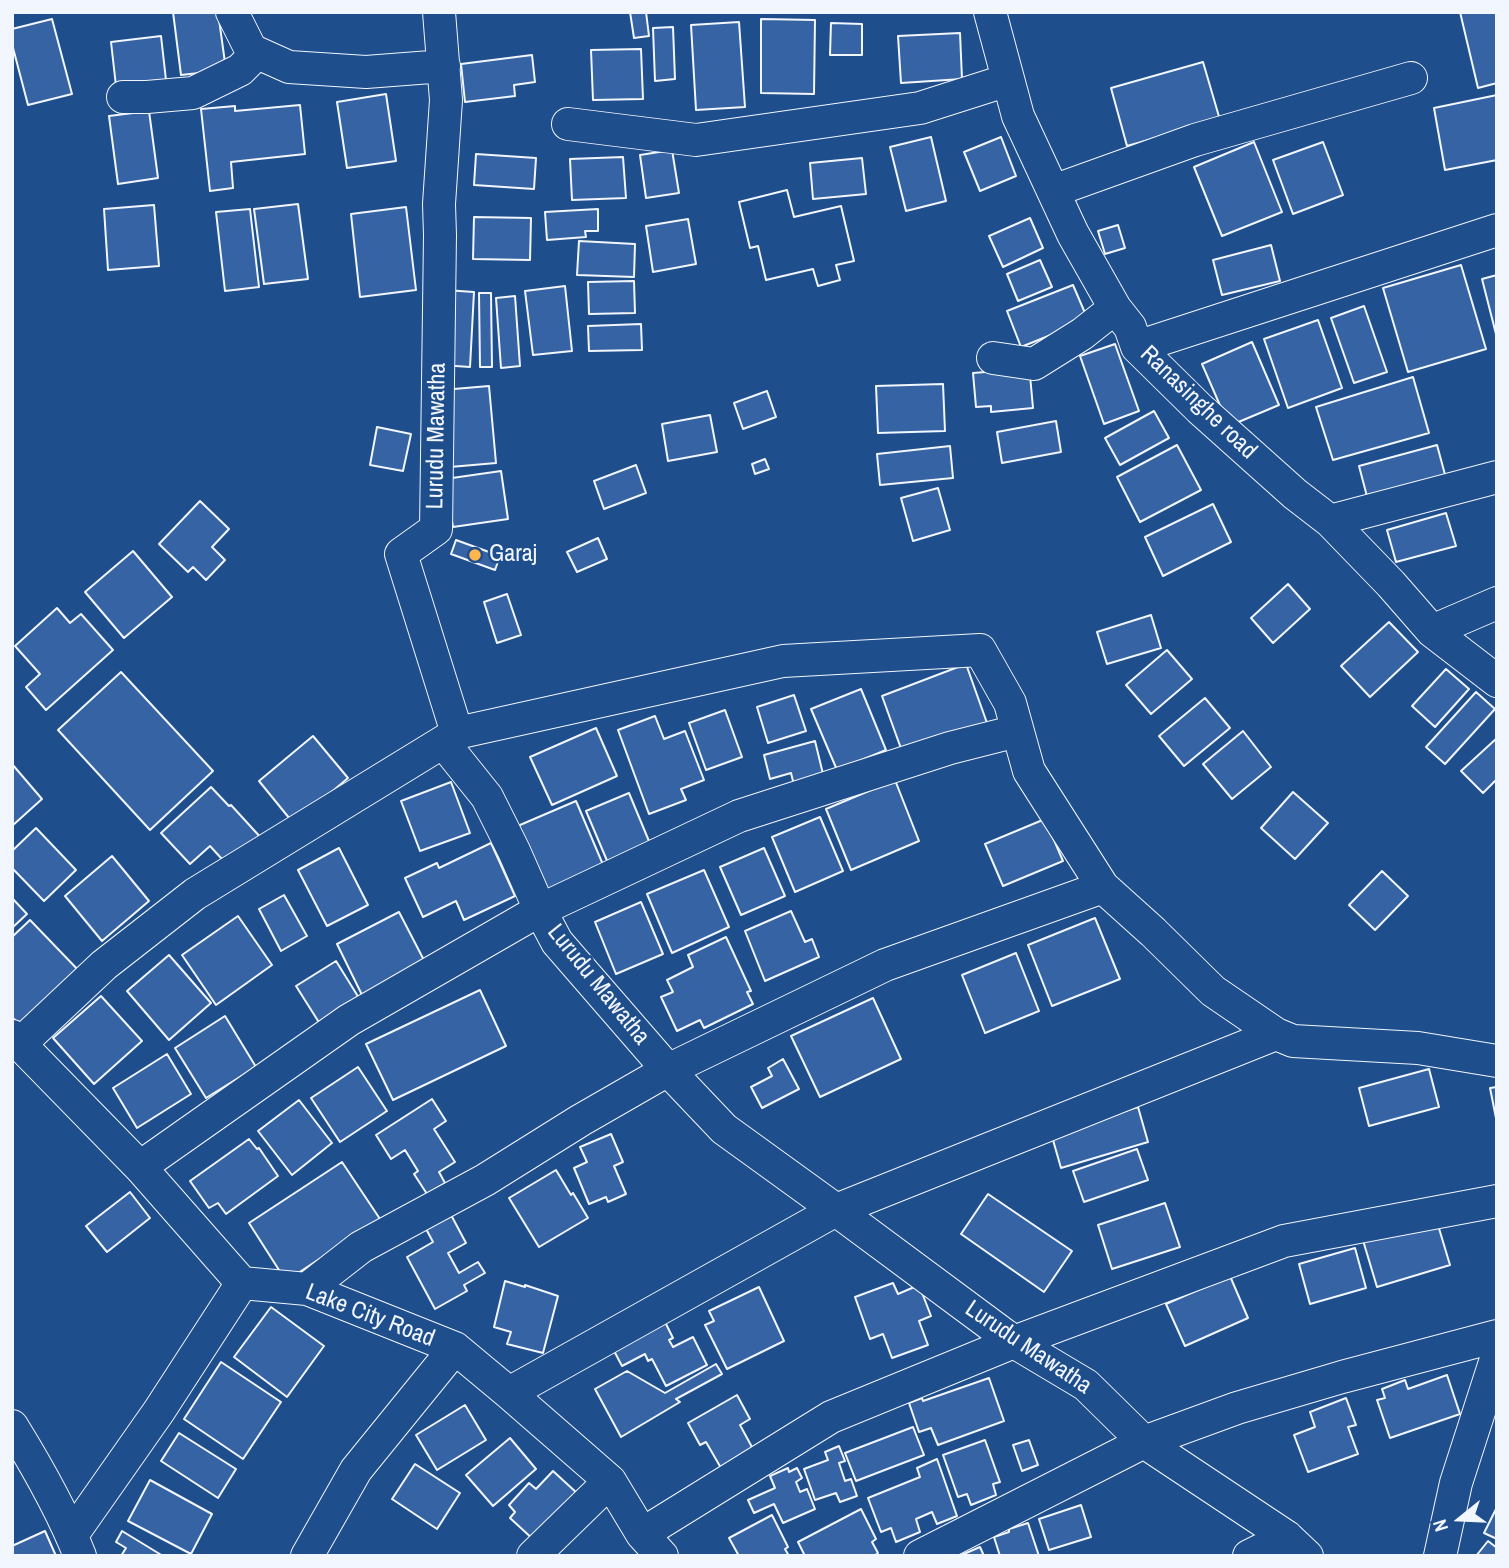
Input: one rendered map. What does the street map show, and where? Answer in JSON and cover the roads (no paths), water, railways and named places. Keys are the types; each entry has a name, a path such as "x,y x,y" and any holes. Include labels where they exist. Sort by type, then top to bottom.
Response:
{"street":[{"path":"232,12 251,50 289,67 366,72 444,66"},
{"name":"Lurudu Mawatha","path":"439,12 446,100 439,204 436,528 401,554 450,737 487,797 557,942 667,1070 724,1129 1014,1342 1086,1385 1144,1442 1297,1547"},
{"name":"Ranasinghe road","path":"990,12 1018,116 1073,234 1115,308 1130,327 1137,347 1200,409 1295,494 1330,520 1432,631 1497,681"},
{"path":"123,97 192,93 240,70 257,52"},
{"path":"1053,191 1195,140 1411,78"},
{"path":"568,124 696,140 920,108 1008,80"},
{"path":"1137,347 1497,230"},
{"path":"993,358 1034,364 1082,334 1115,308"},
{"path":"1330,520 1497,477"},
{"path":"1432,631 1497,603"},
{"path":"76,1545 243,1283 140,1167 16,1040 104,965 195,894 450,737 783,661 980,650 1010,703 1029,771 1103,887 1213,991 1276,1034 1293,1041 1418,1048 1497,1061"},
{"path":"140,1167 349,1020 540,910 739,816 950,748 1017,731"},
{"path":"307,1289 362,1247 485,1180 667,1070 884,965 1103,887"},
{"path":"509,1393 836,1210 1276,1034"},
{"path":"652,1545 831,1417 1014,1342 1284,1241 1497,1201"},
{"name":"Lake City Road","path":"243,1283 307,1289 455,1348 610,1481 652,1545"},
{"path":"920,1556 1144,1442 1237,1408 1497,1336"},
{"path":"307,1556 356,1470 455,1348"},
{"path":"1440,1556 1456,1483 1497,1356"},
{"path":"12,1426 38,1468 76,1545"},
{"path":"533,1556 610,1481"},
{"path":"1249,1556 1297,1547"}],"place":[{"name":"Garaj","path":"475,555"}]}
